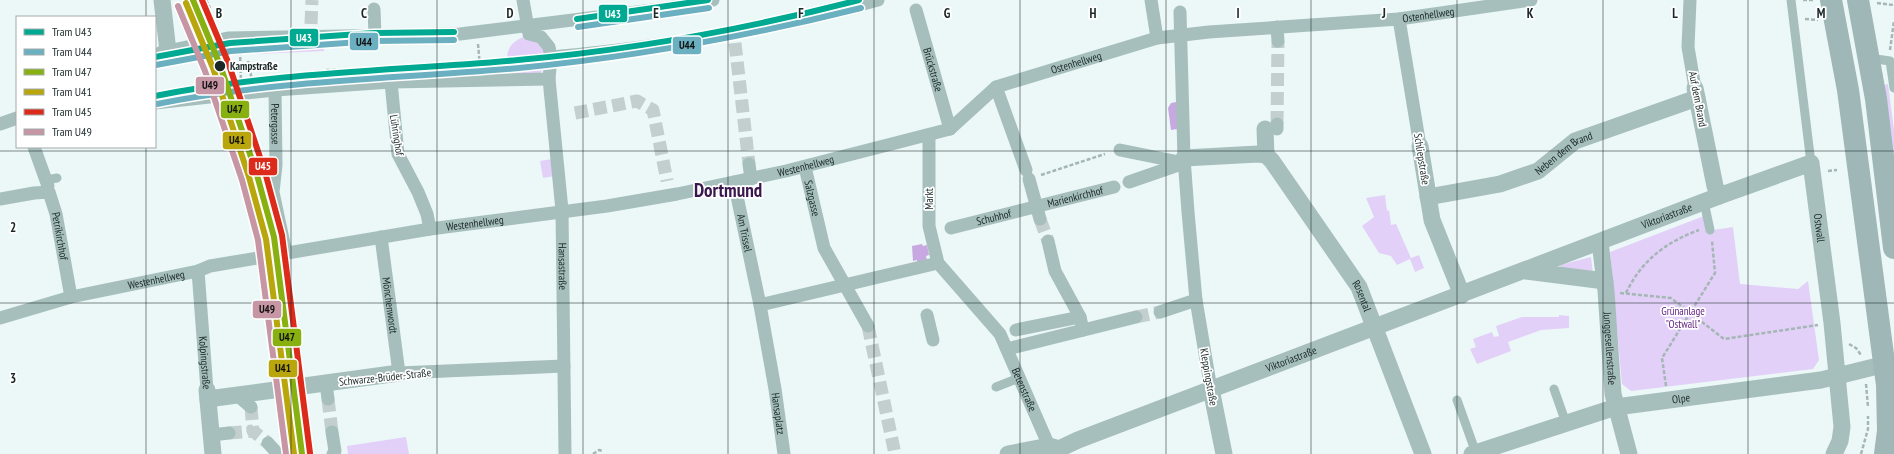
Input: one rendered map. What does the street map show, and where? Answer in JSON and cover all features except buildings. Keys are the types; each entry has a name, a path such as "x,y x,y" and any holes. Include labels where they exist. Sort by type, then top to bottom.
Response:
{"main road":[{"path":"1831,0 1848,90 1889,363 1888,431 1885,454"},
{"path":"1858,0 1880,59 1894,248"}],"street":[{"path":"162,0 159,54 228,38 476,32 669,8 713,0"},
{"path":"156,103 275,90 390,82 549,80 551,57 547,44 541,37 529,34 523,0"},
{"path":"551,57 688,41 734,38 878,0"},
{"path":"1152,0 1157,38"},
{"name":"Ostenhellweg","path":"950,129 996,87 1157,38 1181,34 1399,19 1463,5 1531,0"},
{"name":"Auf dem Brand","path":"1690,0 1688,47 1696,93 1716,186 1712,199"},
{"name":"Brückstraße","path":"915,5 950,129"},
{"path":"374,8 375,35"},
{"path":"1180,12 1181,34"},
{"name":"Schliepstraße","path":"1399,19 1432,220 1462,294"},
{"path":"1277,28 1278,41"},
{"name":"Kleppingstraße","path":"1181,34 1184,161 1196,300 1224,454"},
{"name":"Hansastraße","path":"549,80 562,210 565,454"},
{"name":"Lühringhof","path":"390,82 398,154 418,192 427,214 430,229"},
{"path":"996,87 1027,174"},
{"name":"Petergasse","path":"275,90 276,165 273,192 286,252"},
{"name":"Neben dem Brand","path":"1428,197 1500,184 1538,171 1575,141 1696,93"},
{"path":"0,124 16,118"},
{"path":"1120,150 1184,161 1258,154 1266,155 1273,127"},
{"name":"Westenhellweg","path":"0,318 71,296 198,270 210,266 286,252 430,229 562,210 607,206 751,179 804,167 950,129"},
{"name":"Markt","path":"929,134 929,226 938,262 970,300"},
{"path":"28,148 50,182"},
{"name":"Rosental","path":"1266,155 1359,287 1423,454"},
{"path":"1129,182 1184,161"},
{"name":"Viktoriastraße","path":"1008,454 1055,450 1128,415 1211,389 1712,199 1811,163"},
{"name":"Ostwall","path":"1811,163 1842,427 1840,441 1834,454"},
{"path":"749,164 751,179"},
{"name":"Salzgasse","path":"804,167 824,248 845,286"},
{"name":"Marienkirchhof","path":"1027,174 1040,219"},
{"name":"Am Trissel","path":"734,182 760,305"},
{"name":"Marienkirchhof","path":"1036,206 1114,187"},
{"name":"Petrikirchhof","path":"0,199 33,188 49,192 56,214 71,296"},
{"name":"Schuhhof","path":"951,228 1036,206"},
{"name":"Mönchenwordt","path":"381,237 399,373"},
{"path":"1048,241 1055,271 1080,317 1084,330"},
{"name":"Junggesellenstraße","path":"1600,242 1606,286 1613,394 1629,454"},
{"path":"760,305 845,286 938,262"},
{"name":"Kolpingstraße","path":"198,270 211,435 214,454"},
{"name":"Viktoriastraße","path":"1524,271 1606,286"},
{"path":"845,286 868,326"},
{"name":"Betenstraße","path":"970,300 1000,334 1019,378 1055,450"},
{"path":"1160,312 1196,300"},
{"name":"Hansaplatz","path":"760,305 784,454"},
{"path":"927,315 933,340"},
{"path":"1007,349 1053,331 1080,317"},
{"path":"1000,334 1015,330 1084,330 1136,317"},
{"name":"Olpe","path":"1480,452 1616,407 1821,380 1889,363"},
{"name":"Schwarze-Brüder-Straße","path":"208,395 237,395 282,389 327,391 399,373 564,366"},
{"path":"237,395 251,407"},
{"path":"332,432 335,452 333,454"},
{"path":"211,435 229,433"},
{"path":"268,443 278,454"}],"lane":[{"name":"Ostwall","path":"1791,0 1811,163"},
{"path":"1880,59 1894,88"},
{"path":"1710,229 1712,199"},
{"path":"282,389 294,376"},
{"path":"996,387 1019,378"},
{"path":"1554,389 1566,423"},
{"path":"1457,400 1480,452"}],"path":[{"path":"199,0 204,11"},
{"path":"206,0 210,8"},
{"path":"1796,0 1819,0"},
{"path":"1880,59 1889,46 1894,21"},
{"path":"476,32 482,80"},
{"path":"240,49 240,94"},
{"path":"248,61 255,92"},
{"path":"326,70 344,69"},
{"path":"1027,174 1105,154"},
{"path":"1832,170 1837,170"},
{"path":"1626,293 1638,271 1647,260 1674,240 1710,229 1715,273 1662,358 1667,391"},
{"path":"1606,286 1626,293 1671,298 1724,339 1818,325"},
{"path":"1861,454 1868,430 1865,378"},
{"path":"593,454 599,450 603,451"}],"green space":[{"path":"530,37 546,49 543,70 540,73 515,73 508,63 507,57 510,47 518,39"},
{"path":"324,44 324,51 257,54 257,46"},
{"path":"1888,84 1894,130 1894,161 1884,85"},
{"path":"558,158 560,175 543,178 540,161"},
{"path":"1385,195 1391,225 1396,224 1411,258 1419,255 1424,268 1415,272 1410,259 1397,265 1391,256 1379,253 1362,226 1374,217 1366,198"},
{"name":"Grünanlage \"Ostwall\"","path":"1704,216 1707,231 1733,227 1740,284 1798,289 1808,281 1819,360 1813,369 1631,391 1622,384 1610,252"},
{"path":"1591,257 1593,274 1562,269 1560,265"},
{"path":"1559,315 1569,316 1569,328 1541,330 1508,342 1511,351 1477,364 1470,349 1476,347 1473,339 1492,332 1494,337 1499,336 1496,326 1522,317 1559,317"},
{"path":"406,437 409,454 348,454 347,446"}],"shaded area":[{"path":"1176,102 1183,128 1171,130 1168,108 1171,103"},
{"path":"922,244 923,246 927,245 929,255 926,256 927,260 917,262 917,260 913,261 912,246"}],"tunnel":[{"path":"311,24 312,0"},
{"path":"1277,124 1278,41"},
{"path":"735,43 749,164"},
{"path":"575,113 637,101 653,110 667,181"},
{"path":"1040,219 1048,241"},
{"path":"1136,317 1160,312"},
{"path":"868,326 895,454"},
{"path":"328,399 332,432"},
{"path":"251,407 253,431 268,443"},
{"path":"229,433 253,431"}],"tram line":[{"name":"U47","path":"193,0 220,65 257,175 274,237 302,454"},
{"name":"U45","path":"202,0 228,62 265,172 282,235 310,453"},
{"name":"U43","path":"577,19 708,0"},
{"name":"U43","path":"156,96 200,88 291,77 561,56 690,37 775,20 859,0"},
{"name":"U41","path":"186,3 213,68 249,177 266,239 294,454"},
{"name":"U49","path":"178,6 205,71 242,180 258,240 286,454"},
{"name":"U44","path":"578,27 709,8"},
{"name":"U44","path":"157,104 202,96 293,85 473,72 606,58 649,52 777,28 861,8"},
{"name":"U43","path":"156,57 230,43 374,33 454,32"},
{"name":"U44","path":"156,65 231,51 374,41 454,40"}],"place":[{"name":"Kampstraße","path":"220,66"}],"district":[{"name":"Dortmund","path":"728,190"}]}
